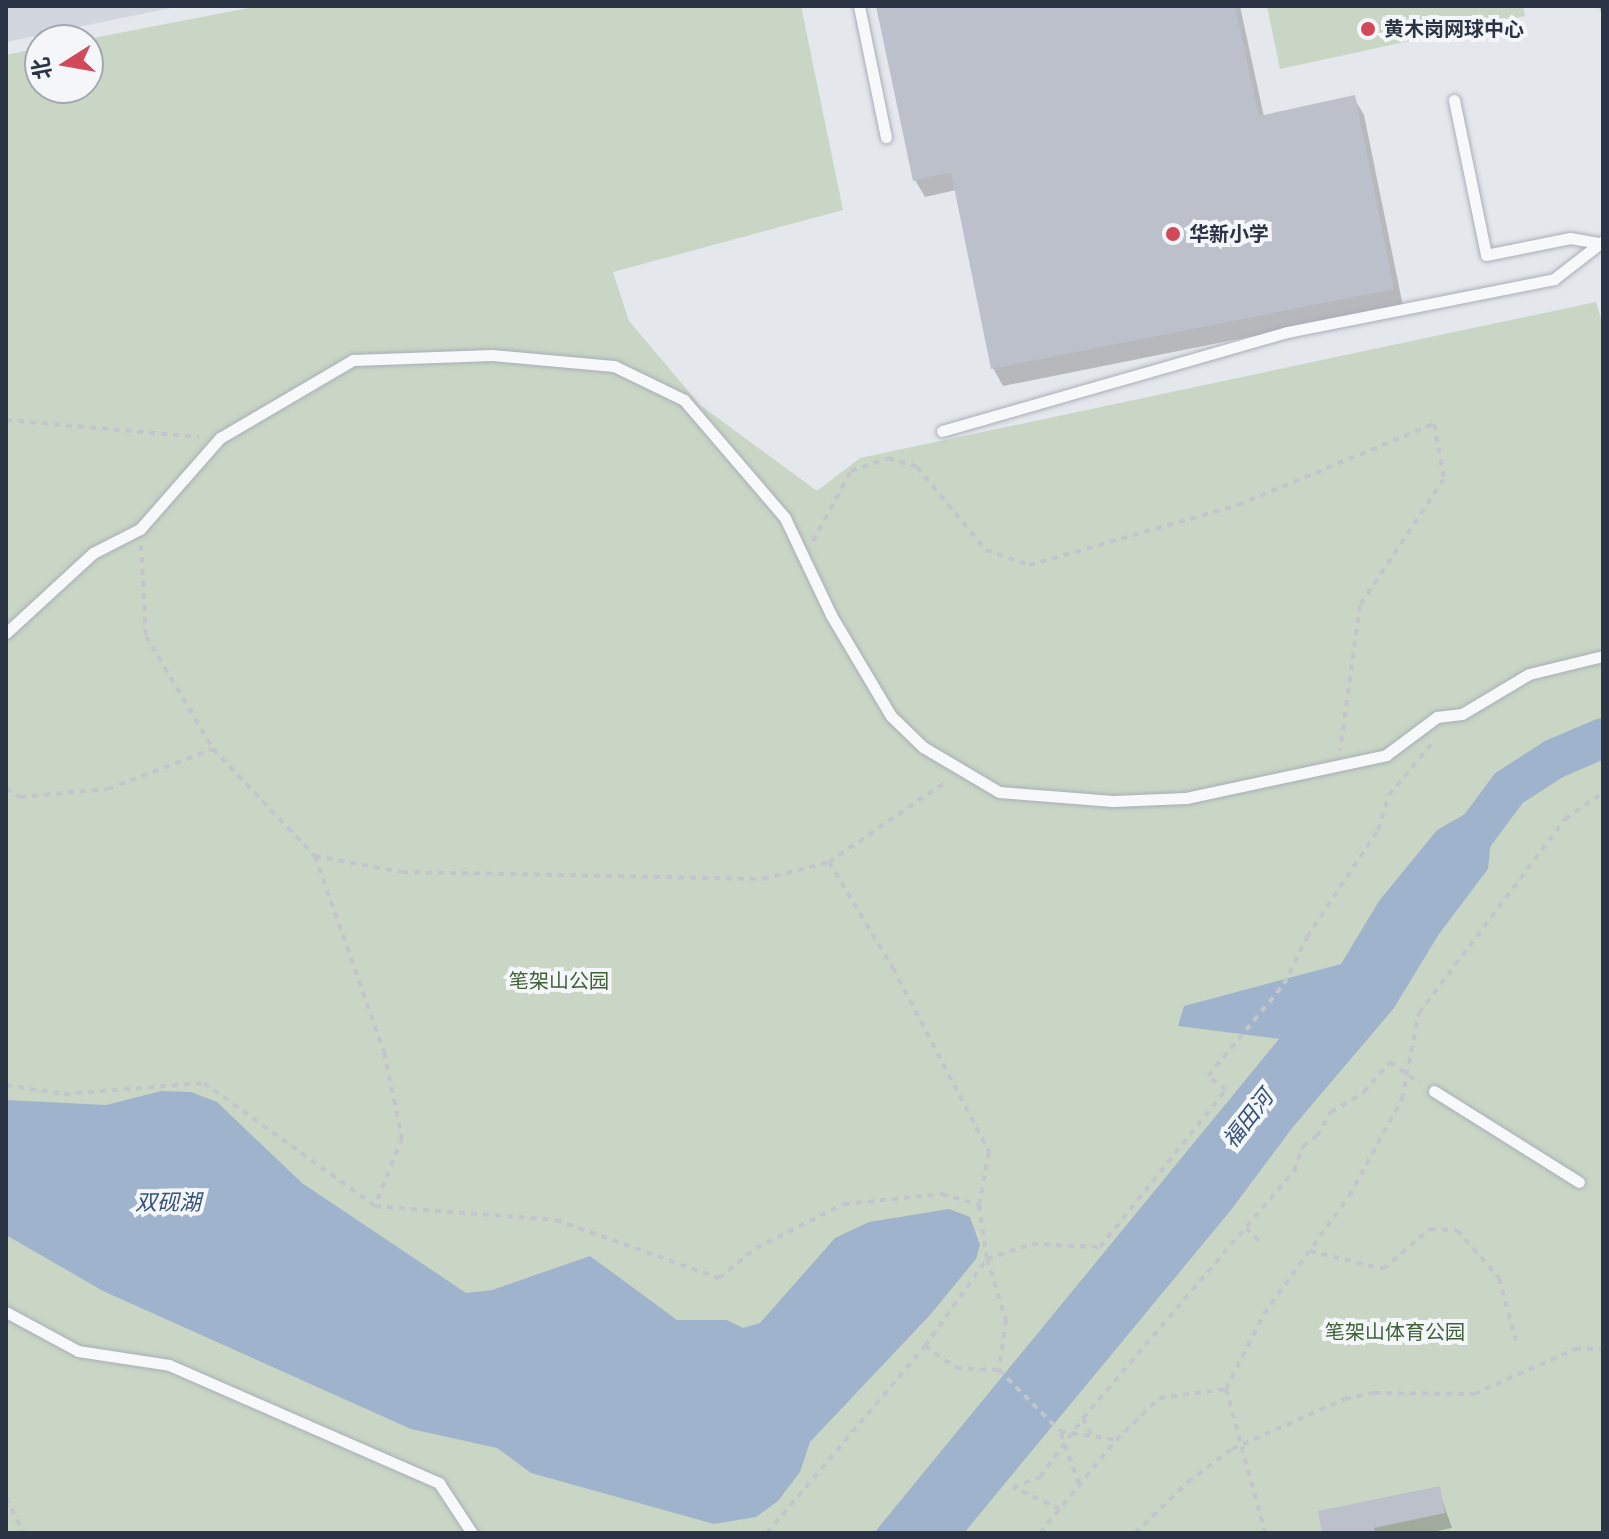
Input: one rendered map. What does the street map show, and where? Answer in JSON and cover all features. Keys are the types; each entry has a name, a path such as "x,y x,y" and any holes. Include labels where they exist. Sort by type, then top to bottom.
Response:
{"lane":[{"path":"859,6 886,137"},
{"path":"1454,100 1486,255 1570,238 1600,242"},
{"path":"942,431 1287,332 1554,279 1582,261 1600,242"},
{"path":"6,633 93,553 140,529 220,438 353,360 492,355 614,366 684,400 785,518 838,627 891,716 959,773 999,792 1113,801 1186,798 1386,755 1437,717 1462,714 1529,674 1603,656"},
{"path":"1434,1091 1579,1182"},
{"path":"6,1312 78,1351 169,1365 439,1483 472,1533"}],"path":[{"path":"1601,6 1603,13"},
{"path":"6,420 220,438"},
{"path":"805,555 851,471 888,458 917,467 986,550 1029,565 1238,505 1434,424 1444,479 1360,605 1338,765"},
{"path":"140,529 146,636 213,749 315,856 384,1052 402,1138 375,1206"},
{"path":"767,1533 925,1346 987,1259 1032,1244 1100,1247 1226,1090 1208,1076 1289,974 1378,830 1389,795 1462,714"},
{"path":"6,788 20,797 108,789 213,749"},
{"path":"315,856 402,872 763,879 829,862 959,773"},
{"path":"1265,1533 1226,1389 1264,1314 1349,1196 1402,1099 1419,1013 1565,819 1603,793"},
{"path":"829,862 893,968 989,1152 979,1205 987,1259 1006,1320 999,1370"},
{"path":"1060,1509 1013,1487 1040,1477 1083,1418 1294,1171 1303,1146 1317,1136 1331,1112 1364,1092 1390,1062 1406,1076 1434,1091"},
{"path":"6,1085 64,1094 204,1083 375,1206 556,1220 719,1278 756,1248 844,1204 942,1194 979,1205"},
{"path":"1246,1228 1259,1241"},
{"path":"1310,1251 1383,1269 1430,1229 1457,1230 1499,1278 1516,1341"},
{"path":"925,1346 956,1368 999,1370 1060,1431 1079,1484"},
{"path":"1135,1533 1188,1482 1241,1445 1357,1395 1474,1394 1575,1349 1603,1349"},
{"path":"1040,1533 1116,1440 1159,1398 1226,1389"},
{"path":"1083,1418 1092,1436"},
{"path":"1060,1431 1116,1440"},
{"path":"6,1498 24,1533"}],"shaded area":[{"path":"6,6 180,6 93,24 24,24 24,38 6,42"}],"green space":[{"name":"笔架山公园","path":"258,6 801,6 843,210 613,272 629,321 700,405 817,491 860,458 1596,302 1603,325 1603,1533 6,1533 6,55 24,51 24,104 104,104 104,36"},
{"name":"黄木岗网球中心","path":"1267,6 1523,6 1525,16 1280,69"}],"water":[{"path":"1467,813 1492,831 1488,869 1439,934 1394,1008 1293,1127 1231,1210 964,1533 874,1533 1279,1039 1178,1026 1184,1006 1341,964 1379,901 1437,830"},
{"name":"双砚湖","path":"161,1091 191,1092 217,1102 302,1183 466,1293 492,1290 590,1256 677,1320 727,1320 743,1328 760,1323 835,1238 869,1222 949,1209 970,1217 980,1245 976,1259 930,1315 810,1442 800,1472 778,1501 756,1517 714,1524 531,1473 497,1448 411,1429 103,1291 6,1235 6,1100 106,1105"}],"building":[{"name":"华新小学","path":"876,6 1235,6 1259,116 1355,95 1394,289 991,369 951,172 913,181"},
{"path":"1440,1486 1445,1513 1374,1528 1375,1533 1322,1533 1318,1511"}],"waterway":[{"name":"福田河","path":"1451,866 1509,788 1554,759 1603,738"}],"place":[{"name":"黄木岗网球中心","path":"1368,29"},
{"name":"华新小学","path":"1173,234"}],"park label":[{"name":"笔架山体育公园","path":"1395,1332"}]}
